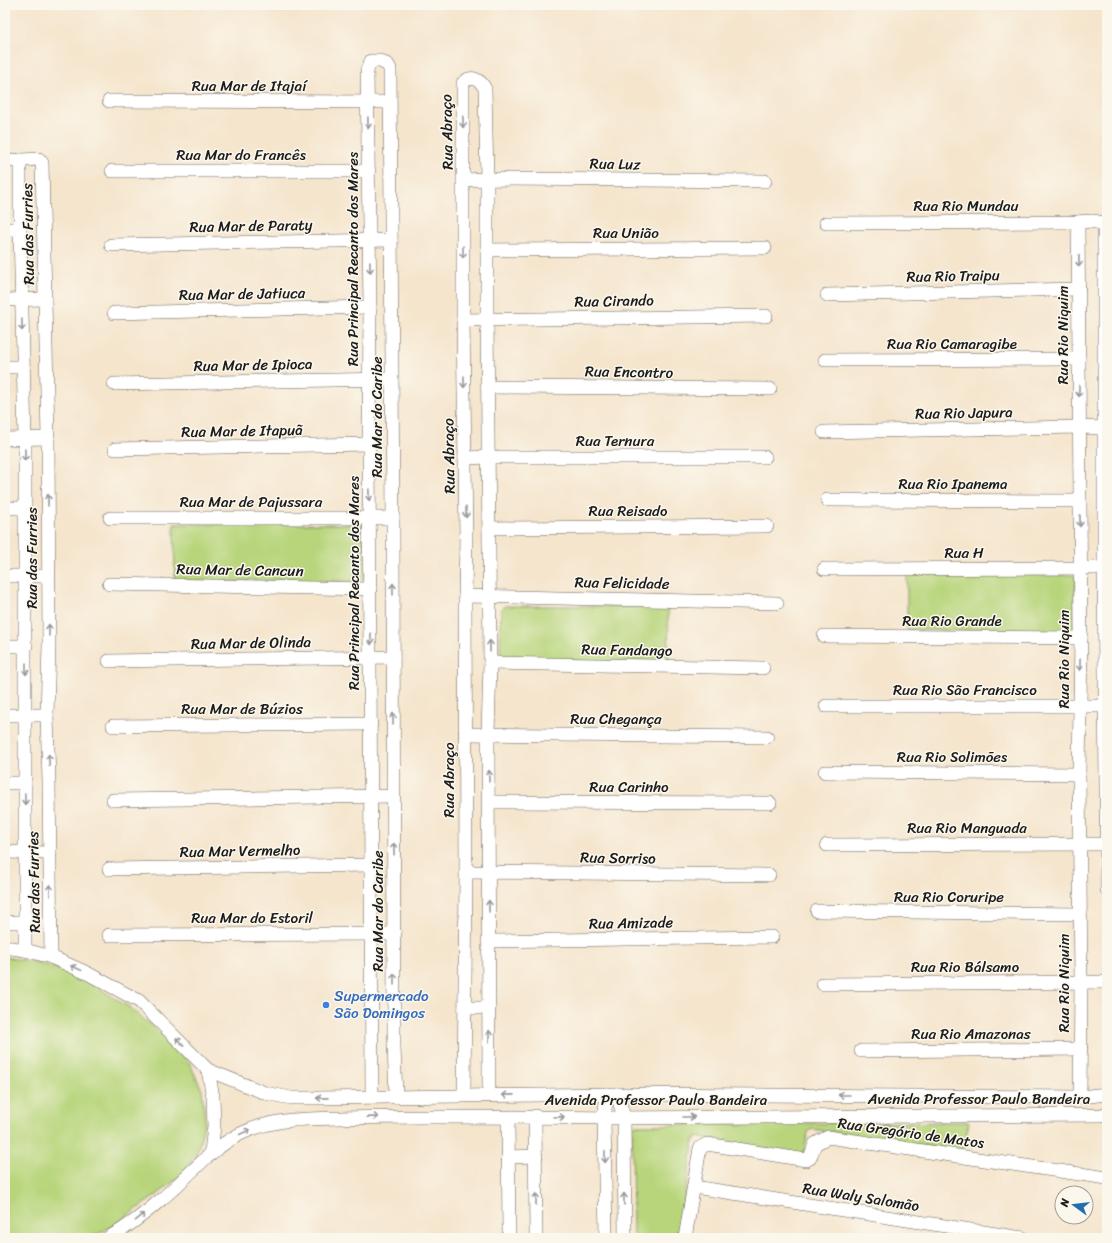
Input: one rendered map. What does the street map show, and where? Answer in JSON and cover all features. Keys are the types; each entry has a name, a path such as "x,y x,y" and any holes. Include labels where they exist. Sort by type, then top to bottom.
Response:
{"street":[{"name":"Rua Mar do Caribe","path":"367,70 371,62 380,61 388,65 390,69 389,102 394,657 394,1048 396,1097"},
{"name":"Rua Principal Recanto dos Mares","path":"367,70 370,240 369,444 371,657 370,797 373,1049 372,1097"},
{"name":"Rua Abraço","path":"464,1095 466,872 466,536 463,320 463,83 474,78 482,83 485,89 487,179 486,319 490,596 488,734 489,1095"},
{"name":"Rua Mar de Itajaí","path":"109,101 389,102"},
{"name":"Rua das Furries","path":"20,160 39,159 42,163 48,438 49,645 47,715 51,957"},
{"path":"5,161 20,160 26,576 25,950"},
{"name":"Rua Mar do Francês","path":"112,171 369,171"},
{"name":"Rua Luz","path":"464,180 765,182"},
{"name":"Rua Rio Mundau","path":"826,223 1078,222 1092,220 1102,223 1104,226 1104,428"},
{"name":"Rua Rio Niquim","path":"1078,222 1081,638 1079,706 1081,982 1080,1097"},
{"path":"5,229 20,229"},
{"name":"Rua Mar de Paraty","path":"111,245 391,240"},
{"name":"Rua União","path":"487,250 765,248"},
{"name":"Rua Rio Traipu","path":"827,294 1079,289"},
{"path":"5,300 45,299"},
{"name":"Rua Mar de Jatiuca","path":"114,313 370,307"},
{"name":"Rua Cirando","path":"463,320 766,316"},
{"name":"Rua Rio Camaragibe","path":"825,360 1079,359"},
{"path":"5,367 23,367"},
{"name":"Rua Mar de Ipioca","path":"114,384 392,379"},
{"name":"Rua Encontro","path":"488,387 770,390"},
{"name":"Rua Rio Japura","path":"824,432 1080,427 1104,428"},
{"path":"1104,428 1107,890"},
{"path":"5,439 48,438"},
{"name":"Rua Mar de Itapuã","path":"115,449 369,444"},
{"name":"Rua Ternura","path":"465,458 765,457"},
{"name":"Rua Rio Ipanema","path":"827,500 1080,501"},
{"path":"5,508 25,508"},
{"name":"Rua Mar de Pajussara","path":"110,518 393,518"},
{"name":"Rua Reisado","path":"489,528 767,526"},
{"name":"Rua H","path":"824,569 1104,568"},
{"path":"5,576 48,576"},
{"name":"Rua Mar de Cancun","path":"109,584 370,589"},
{"name":"Rua Felicidade","path":"465,596 777,603"},
{"name":"Rua Rio Grande","path":"824,636 1081,638"},
{"path":"5,646 26,646"},
{"name":"Rua Mar de Olinda","path":"110,661 394,657"},
{"name":"Rua Fandango","path":"490,663 763,668"},
{"name":"Rua Rio São Francisco","path":"826,706 1105,706"},
{"path":"5,715 47,715"},
{"name":"Rua Mar de Búzios","path":"113,726 371,724"},
{"name":"Rua Chegança","path":"465,734 767,737"},
{"name":"Rua Rio Solimões","path":"825,772 1079,774"},
{"path":"5,782 25,783"},
{"path":"113,800 393,796"},
{"name":"Rua Carinho","path":"489,802 770,803"},
{"name":"Rua Rio Manguada","path":"827,844 1106,844"},
{"path":"5,852 50,853"},
{"name":"Rua Mar Vermelho","path":"109,869 371,865"},
{"name":"Rua Sorriso","path":"466,872 770,876"},
{"name":"Rua Rio Coruripe","path":"817,912 1080,914"},
{"path":"5,922 26,926"},
{"name":"Rua Mar do Estoril","path":"109,935 394,934"},
{"name":"Rua Amizade","path":"489,941 772,937"},
{"path":"5,947 25,950 51,957 87,973 139,1001 208,1070 213,1097 214,1126 211,1152"},
{"name":"Rua Rio Bálsamo","path":"823,984 1107,982"},
{"path":"465,1008 489,1008"},
{"path":"373,1049 394,1048"},
{"name":"Rua Rio Amazonas","path":"861,1051 1080,1049"},
{"name":"Avenida Professor Paulo Bandeira","path":"208,1070 265,1093 291,1098 612,1094 1080,1097 1107,1094"},
{"path":"612,1094 624,1117 625,1238"},
{"path":"606,1238 604,1118 612,1094"},
{"name":"Avenida Professor Paulo Bandeira","path":"108,1238 128,1227 164,1197 211,1152 240,1135 263,1125 293,1120 389,1117 508,1118 535,1116 604,1118 1094,1115 1107,1113"},
{"path":"535,1116 536,1238"},
{"path":"508,1118 509,1238"},
{"name":"Rua Gregório de Matos","path":"694,1187 700,1148 707,1144 806,1160 810,1158 816,1144 828,1137 1107,1178"},
{"path":"508,1157 536,1156"},
{"path":"685,1238 694,1187"},
{"name":"Rua Waly Salomão","path":"694,1187 1023,1238"}],"green space":[{"path":"174,524 363,524 365,577 361,581 175,581"},
{"path":"907,573 1073,575 1076,578 1074,628 1070,632 907,630"},
{"path":"505,606 668,606 669,663 500,660 501,610"},
{"path":"5,957 40,963 81,977 129,1007 169,1040 189,1062 202,1090 205,1120 198,1150 182,1175 117,1223 91,1238 5,1238"},
{"path":"969,1122 963,1152 812,1129 808,1132 804,1151 799,1155 697,1136 694,1140 678,1238 633,1238 632,1128 636,1125"}],"place":[{"name":"Supermercado São Domingos","path":"326,1005"}]}
